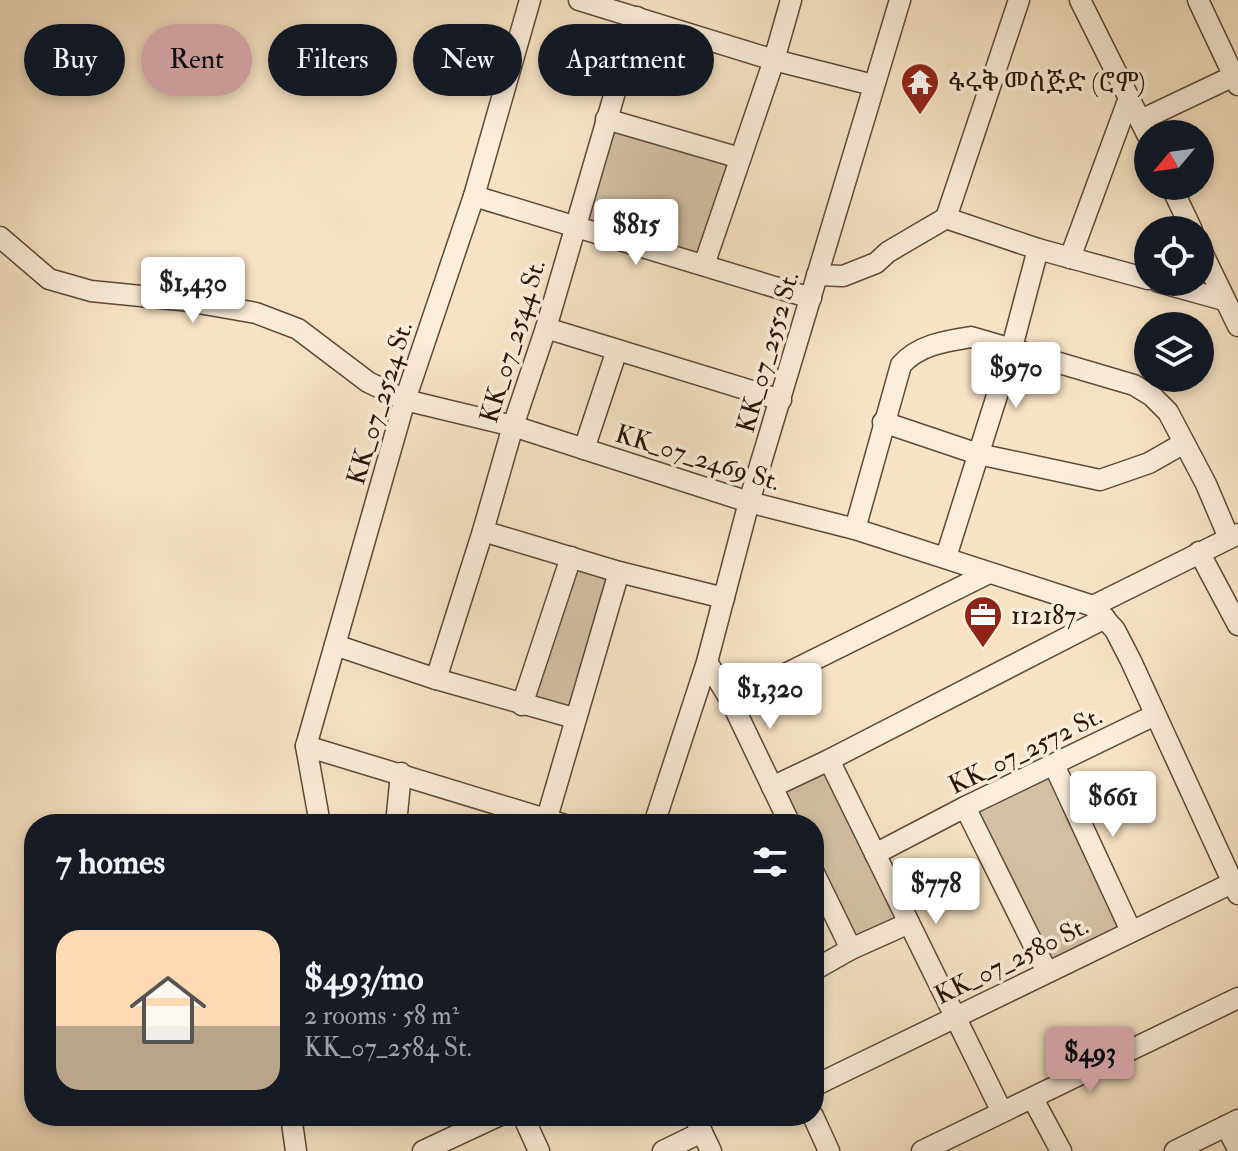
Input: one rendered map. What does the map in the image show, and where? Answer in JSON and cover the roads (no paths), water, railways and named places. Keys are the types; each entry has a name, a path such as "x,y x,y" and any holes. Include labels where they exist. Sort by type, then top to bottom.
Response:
{"street":[{"name":"KK_07_2524 St.","path":"318,814 306,746 405,400 474,196 530,0"},
{"path":"579,0 774,60 873,85"},
{"path":"704,265 774,60 791,0"},
{"name":"KK_07_2552 St.","path":"662,814 707,662 749,502 900,0"},
{"path":"817,275 843,276 876,263 888,252 946,218 1019,0"},
{"path":"1080,0 1140,120"},
{"path":"1159,120 1237,78 1198,0"},
{"name":"KK_07_2544 St.","path":"436,679 546,328 637,17"},
{"path":"1070,258 1129,98"},
{"path":"606,119 740,158"},
{"path":"474,196 811,298"},
{"path":"946,218 1038,249 1134,275"},
{"name":"KK_07_2469 St.","path":"0,237 49,279 91,291 181,300 256,313 298,329 368,382 405,400 513,426 749,502 855,529 946,557 1099,612"},
{"path":"946,557 1011,351 1038,249"},
{"path":"1214,278 1238,326"},
{"path":"1210,296 1224,300"},
{"path":"546,328 781,400"},
{"path":"772,787 829,760 1099,612 1199,552 1233,536 1168,412 1152,396 1134,385 971,337 946,340 908,357 901,365 855,529"},
{"path":"584,449 617,350"},
{"path":"883,422 978,454 1100,480 1149,463 1184,443"},
{"path":"483,531 619,572 724,598"},
{"path":"1199,552 1238,625"},
{"path":"522,705 571,557"},
{"path":"555,814 574,718 619,572"},
{"path":"731,701 989,573"},
{"path":"1099,612 1115,630 1235,888"},
{"path":"335,645 436,679 574,718"},
{"path":"707,662 731,701 785,814"},
{"name":"KK_07_2572 St.","path":"875,854 1155,715"},
{"path":"306,746 532,814"},
{"path":"829,760 957,1014 1002,1112"},
{"path":"1054,765 1131,931"},
{"path":"397,814 401,773"},
{"path":"965,807 1047,972"},
{"name":"KK_07_2580 St.","path":"824,1081 1131,931 1235,888"},
{"path":"824,894 851,949"},
{"path":"824,964 909,923"},
{"path":"933,1148 1238,998"},
{"path":"1033,1099 1061,1151"},
{"path":"1175,1151 1232,1123 1238,1149"},
{"path":"292,1126 296,1151"},
{"path":"423,1151 477,1126"},
{"path":"528,1126 539,1151"},
{"path":"818,1126 829,1151"},
{"path":"663,1151 702,1133"}],"place":[{"name":"ፋሩቅ መስጅድ (ሮም)","path":"920,116"},
{"name":"112187","path":"983,649"}]}
